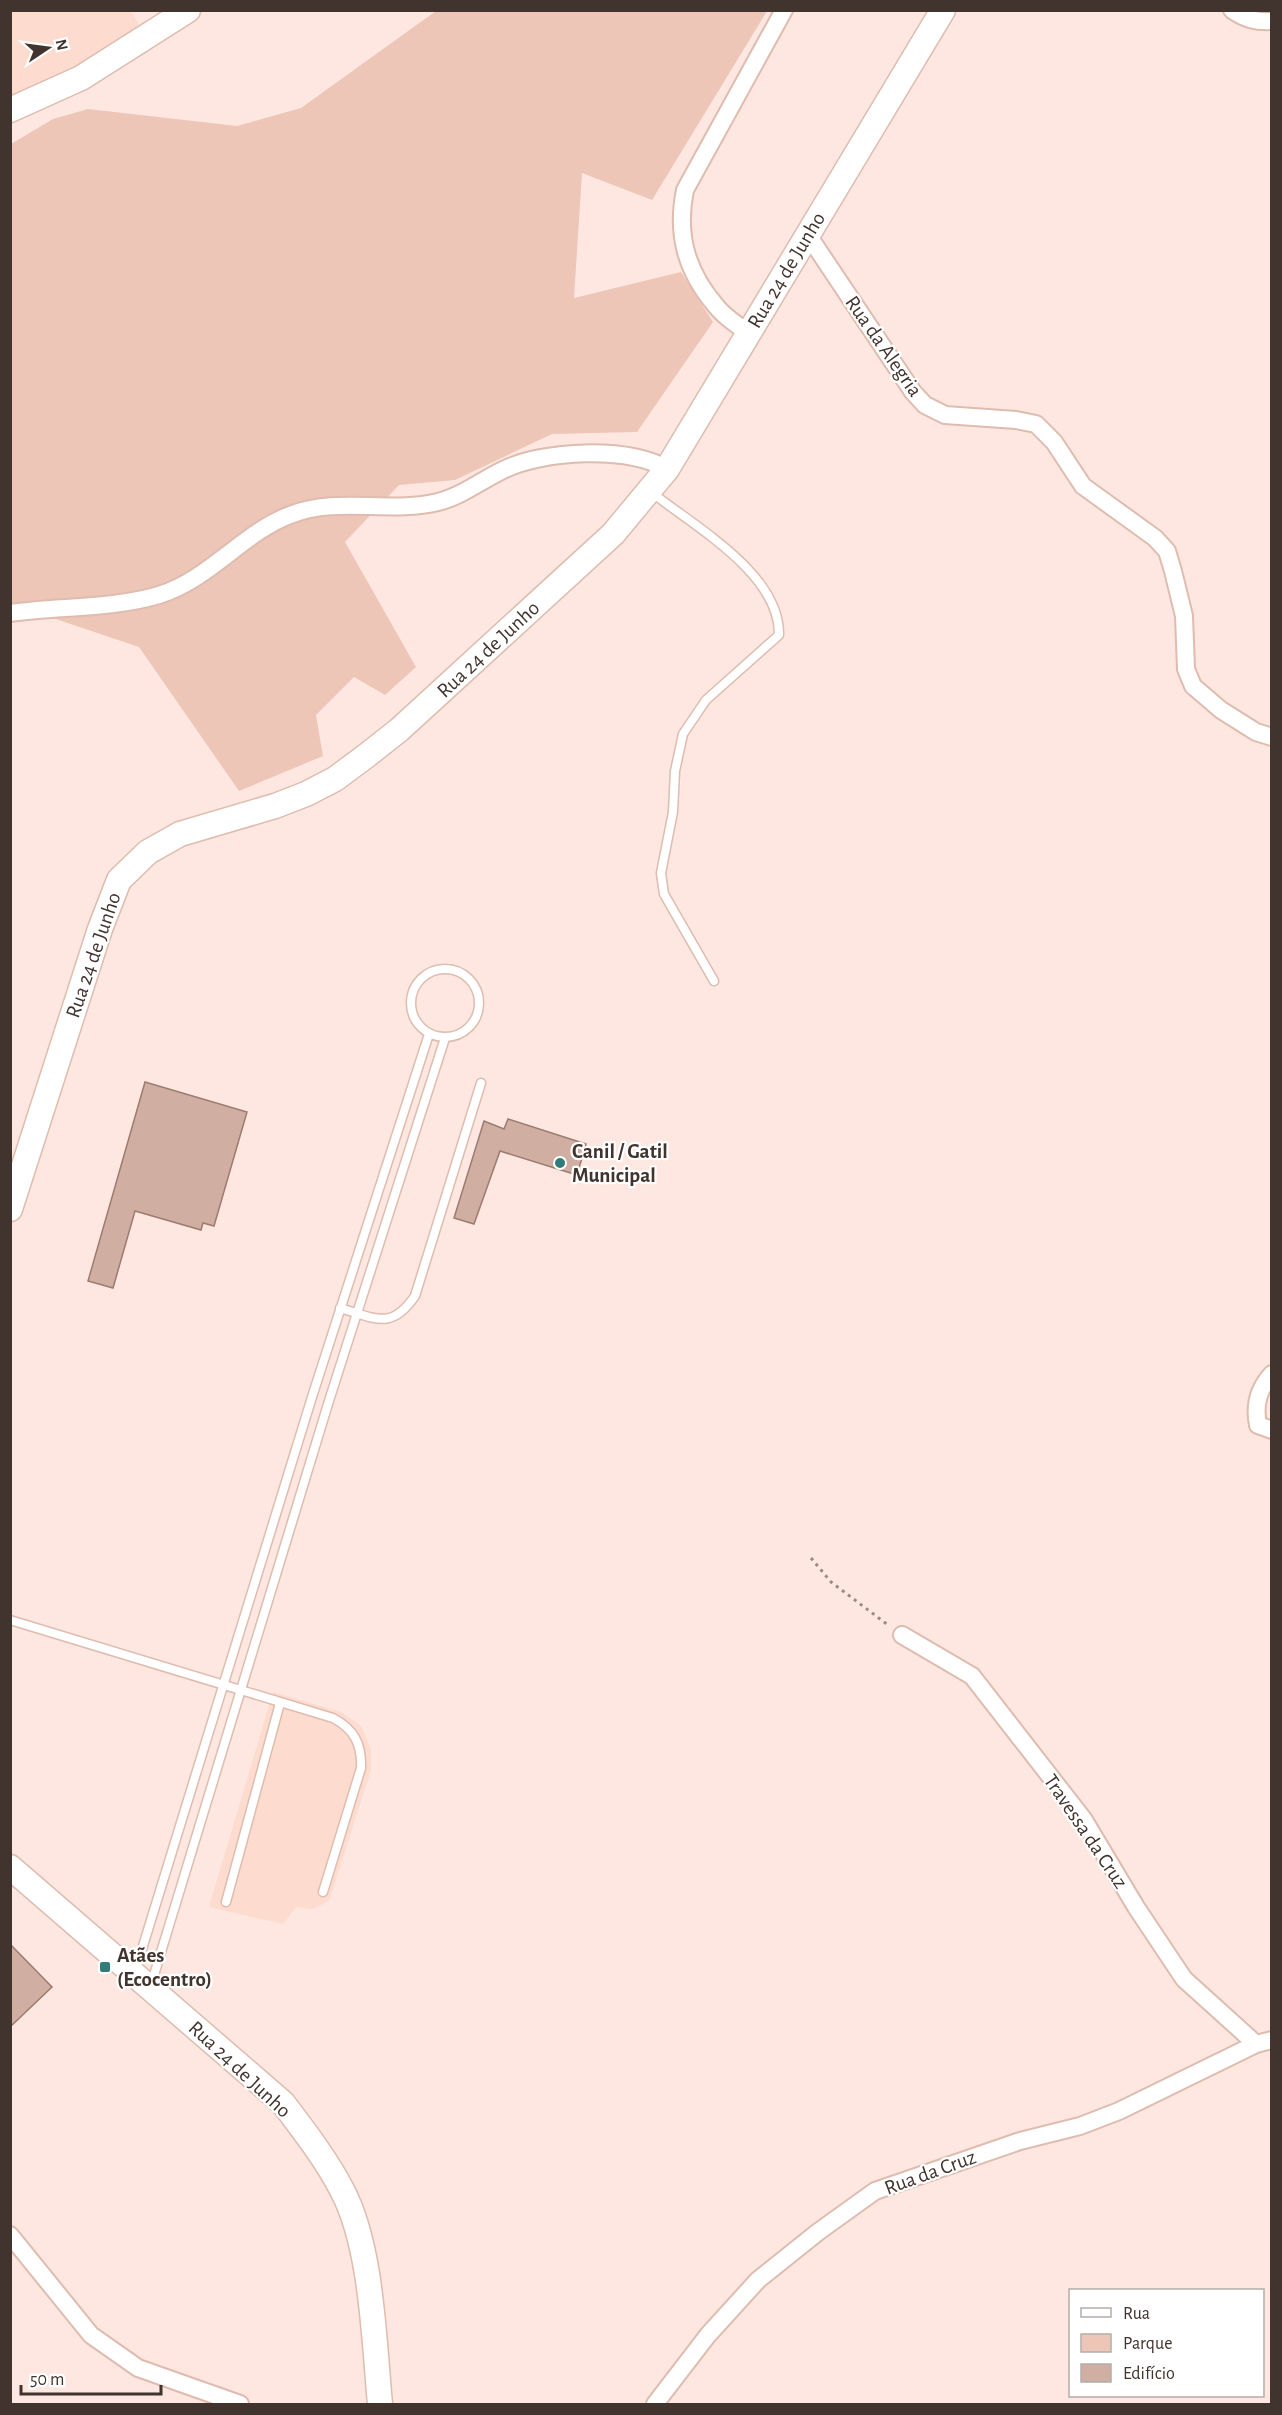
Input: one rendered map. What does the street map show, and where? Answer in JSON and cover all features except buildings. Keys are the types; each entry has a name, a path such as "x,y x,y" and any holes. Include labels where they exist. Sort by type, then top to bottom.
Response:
{"main road":[{"path":"10,110 81,78 188,10"},
{"name":"Rua 24 de Junho","path":"10,1209 99,929 119,880 148,852 180,834 275,806 335,779 399,730 613,534 667,469 943,10"},
{"name":"Rua 24 de Junho","path":"10,1867 283,2103 314,2143 343,2191 357,2229 366,2272 380,2404"}],"street":[{"path":"748,333 716,307 698,279 684,249 680,216 685,190 784,10"},
{"path":"1232,10 1241,17 1259,22 1272,21"},
{"name":"Rua da Alegria","path":"808,234 913,392 925,405 945,415 1016,420 1036,424 1054,442 1083,486 1155,538 1167,551 1184,616 1186,669 1193,686 1221,710 1256,732 1272,737"},
{"path":"10,614 136,600 166,592 184,586 289,515 320,506 408,507 440,502 505,469 531,459 552,456 633,456 652,460 667,469"},
{"path":"1272,1374 1262,1384 1255,1410 1258,1425 1272,1430"},
{"name":"Travessa da Cruz","path":"902,1635 972,1676 1084,1820 1136,1907 1184,1979 1264,2042"},
{"name":"Rua da Cruz","path":"655,2404 708,2335 758,2280 818,2232 875,2191 1020,2141 1080,2126 1110,2115 1264,2042"},
{"path":"10,2235 91,2335 138,2368 240,2404"}],"lane":[{"path":"650,491 683,518 710,534 750,571 779,620 779,635 769,646 706,700 683,734 675,771 673,812 661,873 664,894 714,981"},
{"path":"435,970 458,972 475,987 478,1010 467,1030 445,1038 429,1034 413,1017 411,1005 417,983 435,970"},
{"path":"142,1981 222,1685 429,1034"},
{"path":"142,1981 240,1691 445,1038"},
{"path":"340,1308 382,1320 404,1312 415,1296 481,1083"},
{"path":"10,1620 333,1718 346,1725 357,1738 362,1755 361,1768 323,1892"},
{"path":"226,1902 280,1703"}],"path":[{"path":"811,1558 831,1582 902,1635"}],"shaded area":[{"path":"11,11 131,11 141,28 11,109"},
{"path":"273,1692 341,1712 361,1726 371,1749 371,1770 329,1901 313,1909 296,1907 283,1924 209,1907"}],"green space":[{"path":"436,11 767,11 652,200 582,173 574,298 681,272 713,322 637,432 552,434 455,480 399,485 345,542 416,667 385,695 354,677 316,715 323,756 239,791 139,647 11,604 11,144 53,119 88,109 237,126 301,108"}],"place":[{"name":"Canil / Gatil Municipal","path":"560,1163"},
{"name":"Atães (Ecocentro)","path":"105,1967"}]}
